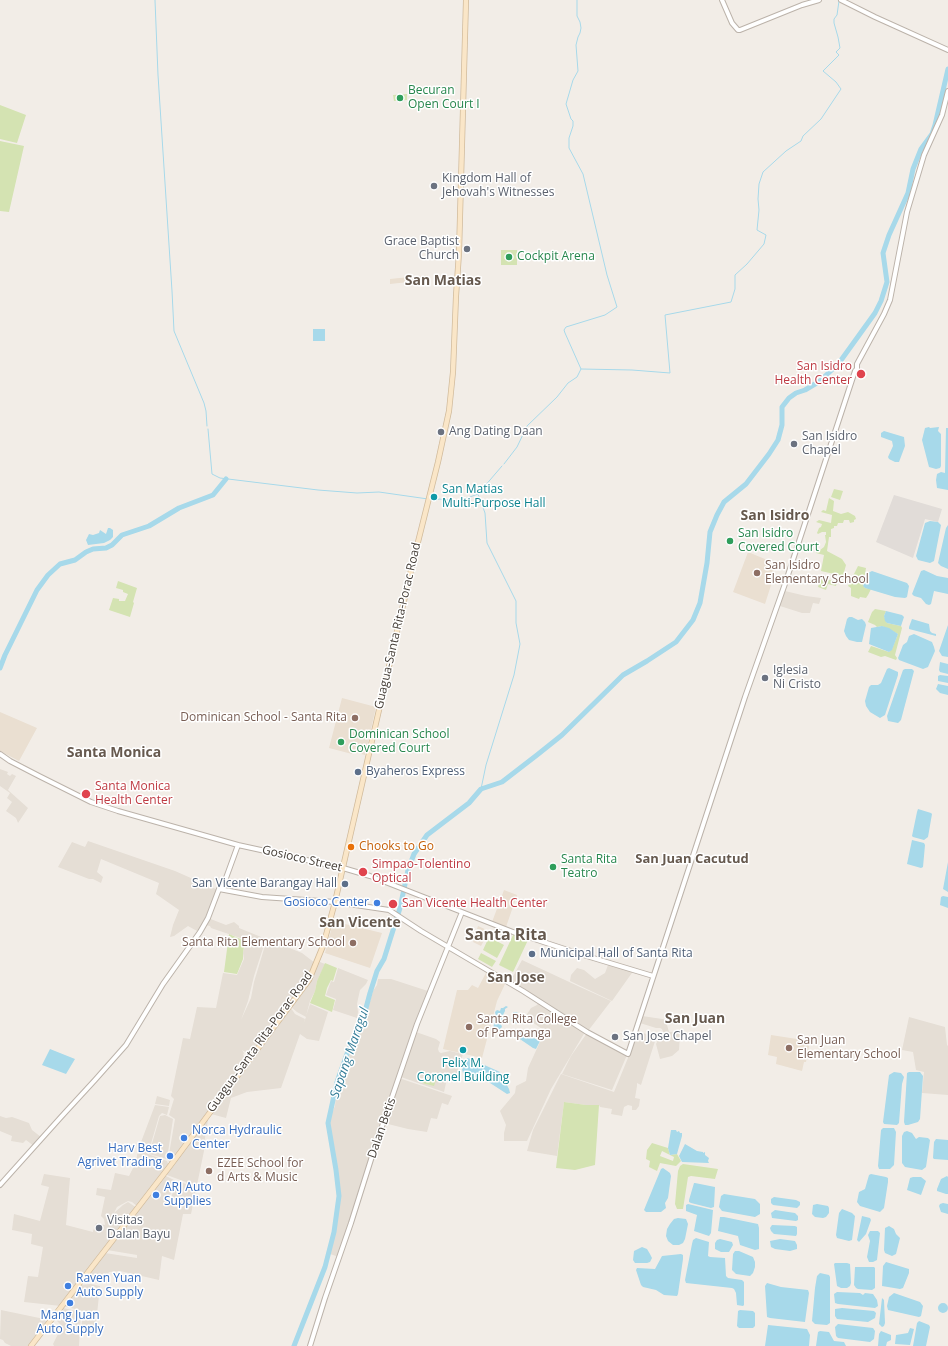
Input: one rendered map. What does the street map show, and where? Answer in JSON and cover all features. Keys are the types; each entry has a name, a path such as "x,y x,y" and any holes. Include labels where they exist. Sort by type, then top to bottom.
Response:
{"main road":[{"name":"Guagua-Santa Rita-Porac Road","path":"31,1346 170,1166 309,980 323,946 335,902 449,411 453,372 460,233 466,0"}],"street":[{"path":"722,0 731,21 735,27 740,30 802,5 819,0"},
{"path":"842,0 875,17 948,50"},
{"path":"222,889 270,898 335,902 389,910 395,915 524,991 587,1032 628,1054 748,690 786,581 854,370 857,369 857,364 890,300 907,212 924,155 942,115 948,91"},
{"name":"Gosioco Street","path":"0,754 10,761 91,802 238,845 343,868 370,876 513,932 653,976"},
{"path":"0,1185 126,1045 163,984 203,928 219,889 222,889 238,845"},
{"name":"Dalan Betis","path":"310,1346 417,1024 447,946 462,912"}],"shaded area":[{"path":"428,275 428,280 390,284 390,279"},
{"path":"894,495 942,509 938,522 925,519 913,558 876,542"},
{"name":"San Isidro Elementary School","path":"748,552 777,564 770,581 772,582 765,604 733,592"},
{"path":"785,591 821,598 819,604 813,603 810,613 802,613 780,606"},
{"name":"Dominican School - Santa Rita","path":"342,698 376,707 365,755 353,752 352,754 329,748"},
{"path":"0,712 37,728 19,761 0,751"},
{"path":"0,769 8,772 7,774 10,776 12,774 16,776 8,790 28,808 18,823 16,818 6,811 12,802 7,798 10,793 0,786"},
{"path":"88,841 175,871 218,890 203,925 197,931 188,926 174,936 170,937 179,910 156,894 159,883 101,859 97,872 103,877 101,883 58,867 72,842 85,847"},
{"path":"504,890 517,895 506,927 492,922"},
{"path":"208,918 226,925 234,922 239,926 239,928 266,939 241,1020 251,998 254,982 267,939 302,953 315,963 307,980 251,1057 242,1050 244,1053 243,1055 249,1061 170,1164 168,1160 175,1119 169,1115 174,1099 171,1096 183,1038 190,1039 197,1007 216,1008 223,973 237,975 244,959 243,953 246,942 252,942 205,925"},
{"name":"Santa Rita Elementary School","path":"334,919 345,922 345,924 382,933 370,968 325,953"},
{"path":"478,926 489,931 481,946 473,942 479,930 477,929"},
{"path":"522,960 611,1001 588,1031 510,982"},
{"path":"320,962 325,964 317,981 306,1016 310,1004 328,1012 319,1041 307,1039 300,1034 281,1088 247,1092 231,1098 226,1118 211,1114 291,1008 295,1014 305,1019 303,1025 306,1017 291,1007 305,990"},
{"path":"608,965 634,970 612,1001 570,981 571,975 577,968 584,970 595,979 605,973"},
{"path":"338,968 368,980 360,990 357,1004 357,1018 333,1010 336,999 326,995 331,981 334,982"},
{"name":"Santa Rita College of Pampanga","path":"487,971 506,982 497,1001 482,1058 443,1049 457,990 468,990 472,985 478,988"},
{"path":"378,979 391,979 428,991 380,1129 339,1257 330,1254 337,1218 339,1188 328,1123 335,1106 338,1078 366,1016"},
{"path":"540,1001 585,1032 551,1089 527,1141 504,1141 506,1125 500,1111 515,1093 516,1086 526,1081 528,1068 545,1031 525,1017 531,1008 537,1005"},
{"path":"642,1016 669,1020 667,1025 669,1032 680,1034 679,1050 672,1056 660,1059 656,1044 664,1034 662,1029 640,1023"},
{"path":"909,1017 945,1027 948,1046 948,1095 922,1093 924,1072 916,1070 913,1052 902,1050"},
{"path":"636,1030 656,1038 641,1085 637,1083 635,1098 640,1099 639,1106 636,1110 632,1110 632,1106 628,1105 624,1107 622,1116 611,1114 612,1109 600,1107 599,1105 564,1102 557,1156 527,1151 533,1130 561,1074 614,1092 630,1053"},
{"path":"416,1032 436,1039 440,1042 438,1049 441,1053 450,1051 463,1054 456,1076 448,1074 444,1092 401,1077"},
{"path":"587,1033 627,1055 612,1090 562,1074 571,1056"},
{"name":"San Juan Elementary School","path":"771,1035 810,1041 806,1062 804,1062 802,1071 776,1064 777,1057 768,1055"},
{"path":"399,1078 452,1096 448,1105 442,1103 437,1119 431,1118 427,1132 384,1123"},
{"path":"157,1096 170,1100 169,1106 155,1104"},
{"path":"155,1105 169,1107 167,1115 162,1113 159,1116 148,1154 167,1161 169,1166 138,1207 132,1202 128,1201 117,1207 114,1213 128,1202 137,1208 61,1306 24,1302 28,1276 38,1277 43,1247 31,1244 32,1234 12,1230 14,1214 40,1221 49,1187 41,1185 44,1174 70,1178 66,1225 93,1232 96,1223 105,1225 104,1219 101,1216 105,1197 96,1195 97,1188 111,1190 115,1173 129,1176 136,1162 138,1150"},
{"path":"165,1115 173,1119 167,1159 149,1154 160,1116"},
{"path":"0,1116 6,1118 12,1117 29,1123 32,1130 41,1137 34,1146 26,1140 23,1143 11,1141 12,1136 0,1131"},
{"path":"207,1119 204,1151 191,1214 183,1214 174,1260 162,1256 159,1280 120,1271 109,1272 106,1278 86,1276 105,1253 137,1258 137,1255 107,1250 164,1175 176,1181 170,1195 171,1199 174,1202 175,1201 172,1198 172,1195 177,1181 186,1184 186,1182 164,1174"},
{"path":"91,1284 100,1286 95,1333 81,1332 83,1311 63,1306 81,1285"},
{"path":"63,1308 81,1312 79,1346 54,1346 53,1344 62,1326 54,1318"},
{"path":"1,1310 49,1320 30,1346 11,1346 0,1339"}],"green space":[{"name":"Becuran Open Court I","path":"407,94 407,100 394,101 393,95"},
{"path":"0,105 26,115 17,143 0,139"},
{"path":"0,141 24,146 9,212 0,211"},
{"name":"Cockpit Arena","path":"501,250 517,250 517,265 501,265"},
{"path":"834,489 843,491 840,500 831,497"},
{"path":"829,498 834,501 833,511 841,514 848,512 855,516 856,519 854,522 850,523 849,520 844,520 843,523 838,523 837,526 834,526 834,528 831,529 831,537 829,537 827,551 842,559 846,565 843,576 821,571 824,555 816,553 816,550 820,550 824,547 826,542 826,532 817,533 822,524 816,522 819,520 831,523 832,515 821,512 823,510 826,511"},
{"path":"858,566 866,568 863,585 865,588 871,589 866,598 860,597 859,599 851,596 851,588 848,586"},
{"path":"820,580 837,581 836,586 828,584 826,590 818,587"},
{"path":"118,581 137,588 130,617 109,610 113,598 119,599 119,601 125,601 128,594 123,592 123,590 116,588"},
{"path":"875,609 886,611 884,616 887,623 901,626 902,628 895,655 897,658 896,660 885,656 881,657 868,652 871,646 889,652 892,649 898,634 882,626 877,627 868,622 872,612"},
{"path":"514,933 528,940 513,972 499,965"},
{"path":"229,934 245,941 243,959 237,974 224,972"},
{"path":"489,937 504,945 497,958 483,950"},
{"path":"481,953 496,961 492,967 478,959"},
{"path":"325,963 337,968 333,981 331,980 325,996 335,1000 332,1012 310,1003"},
{"path":"425,1076 436,1080 434,1086 422,1083"},
{"path":"564,1102 599,1105 595,1165 575,1170 556,1168"},
{"path":"652,1143 668,1148 670,1155 677,1154 681,1161 676,1166 660,1163 657,1171 649,1167 650,1161 646,1159 647,1150","holes":["662,1151 674,1157 673,1161 660,1156"]},
{"path":"683,1164 718,1169 715,1179 691,1176 688,1177 683,1209 677,1209 675,1204 678,1171 680,1166"}],"water":[{"path":"313,329 325,329 325,341 313,341"},
{"path":"939,427 938,431 941,434 941,466 940,468 936,469 929,467 922,440 925,428"},
{"path":"946,428 948,428 948,490 937,488 936,480 937,474 941,472 945,473"},
{"path":"884,431 904,437 905,446 899,462 895,462 888,457 893,446 892,441 881,437 881,433"},
{"path":"930,521 938,522 941,525 934,561 930,563 918,560 916,556 925,523"},
{"path":"948,525 948,569 938,563"},
{"path":"108,528 113,530 113,537 110,540 104,543 88,545 86,540 89,534 93,535 99,533 100,530 106,534"},
{"path":"924,570 937,576 948,578 948,594 934,591 931,604 929,605 926,604 921,598 912,594 921,571"},
{"path":"872,571 907,583 909,586 907,597 895,597 865,588 863,586 868,573"},
{"path":"886,611 902,615 904,617 901,626 887,623 885,621 884,616"},
{"path":"849,617 858,620 862,619 865,622 866,625 862,642 849,640 846,636 844,631 847,619"},
{"path":"912,619 929,624 930,631 936,634 936,636 909,629"},
{"path":"948,625 948,657 942,656 939,651"},
{"path":"882,626 889,628 898,634 892,650 889,652 869,644 871,628"},
{"path":"914,634 932,642 934,647 935,651 928,667 923,669 899,660 898,658 903,645 907,642 909,636"},
{"path":"940,662 948,664 948,674 940,672"},
{"path":"889,668 898,672 898,675 885,715 880,718 870,712 865,701 869,687 871,685 878,685 881,683 887,669"},
{"path":"912,669 914,671 901,720 898,723 888,721 887,716 903,670"},
{"path":"938,676 948,676 948,683 938,681"},
{"path":"938,684 948,686 948,695 940,693 936,689"},
{"path":"918,809 932,814 928,837 924,840 912,836"},
{"path":"912,840 924,843 925,845 923,867 921,868 907,864"},
{"path":"948,862 948,892 943,889"},
{"path":"941,897 948,897 948,908 940,905"},
{"path":"506,1006 508,1007 505,1009 503,1015 505,1018 500,1029 502,1033 492,1033 494,1024 493,1021 496,1017 495,1012 497,1010 500,1011 501,1008"},
{"path":"513,1012 517,1012 522,1020 517,1024 511,1021"},
{"path":"516,1029 540,1041 536,1049 511,1033"},
{"path":"50,1049 75,1059 66,1074 42,1065"},
{"path":"467,1058 500,1072 510,1093 507,1094 487,1081 463,1073 462,1069"},
{"path":"894,1072 901,1073 904,1077 902,1084 899,1123 897,1125 884,1124 883,1122 889,1075"},
{"path":"920,1072 923,1076 920,1119 918,1122 905,1125 907,1073"},
{"path":"883,1128 894,1128 896,1132 894,1165 890,1169 879,1169 878,1166 881,1130"},
{"path":"671,1130 676,1130 677,1132 679,1131 682,1133 682,1136 677,1154 670,1155 668,1148"},
{"path":"907,1131 912,1133 916,1139 919,1137 928,1138 930,1140 926,1167 922,1170 905,1167 902,1163 902,1136 904,1132"},
{"path":"936,1139 948,1140 948,1160 933,1158 934,1142"},
{"path":"685,1144 697,1151 703,1153 705,1152 705,1155 709,1158 709,1163 682,1162 679,1156"},
{"path":"663,1168 670,1173 671,1176 668,1198 665,1203 666,1208 661,1212 646,1212 644,1210 661,1169"},
{"path":"871,1174 888,1178 884,1208 880,1212 860,1206 857,1202 859,1192 865,1189 869,1175"},
{"path":"947,1176 948,1194 937,1191 941,1179"},
{"path":"921,1177 926,1181 921,1195 907,1190 910,1178"},
{"path":"694,1183 715,1187 714,1207 711,1208 689,1202"},
{"path":"724,1194 755,1199 760,1204 760,1214 755,1217 722,1211 719,1207 721,1196"},
{"path":"774,1197 796,1200 800,1202 800,1205 797,1208 773,1205 771,1203 771,1199"},
{"path":"943,1203 948,1204 948,1214 941,1212 939,1206"},
{"path":"688,1204 713,1210 711,1233 709,1236 694,1231 697,1215 686,1211 686,1205"},
{"path":"817,1204 828,1206 829,1213 826,1217 815,1217 812,1214 813,1205"},
{"path":"842,1209 852,1213 855,1216 852,1240 849,1241 837,1238 836,1235 839,1213"},
{"path":"775,1210 795,1213 798,1216 798,1220 772,1218 771,1213"},
{"path":"862,1216 870,1218 871,1220 866,1234 859,1242 857,1240"},
{"path":"720,1217 758,1224 759,1249 755,1250 740,1245 738,1236 718,1231"},
{"path":"674,1219 686,1219 688,1224 683,1243 673,1245 668,1241 666,1236 667,1229"},
{"path":"772,1225 795,1226 797,1227 797,1234 796,1236 774,1234 770,1228"},
{"path":"889,1226 894,1229 900,1238 896,1254 892,1256 885,1253 884,1250 885,1228"},
{"path":"870,1231 878,1231 880,1233 877,1260 873,1262 869,1262 867,1257 870,1241 868,1235"},
{"path":"696,1238 709,1242 708,1256 725,1258 726,1276 728,1278 742,1280 744,1282 743,1306 737,1305 736,1293 732,1288 686,1283 685,1280 692,1244 693,1240"},
{"path":"720,1239 732,1242 733,1245 729,1252 721,1252 715,1249 715,1243"},
{"path":"780,1239 795,1241 797,1249 790,1251 771,1247 770,1241"},
{"path":"642,1247 647,1249 652,1258 650,1262 647,1263 635,1263 633,1260 634,1251"},
{"path":"735,1251 739,1251 753,1257 755,1267 750,1276 736,1274 732,1270 733,1254"},
{"path":"683,1255 683,1259 677,1296 664,1295 656,1290 643,1287 641,1285 636,1270 637,1268 655,1269 662,1256"},
{"path":"886,1262 909,1269 909,1273 903,1288 900,1289 882,1286 883,1266"},
{"path":"835,1263 850,1264 851,1283 847,1288 837,1286"},
{"path":"855,1267 875,1268 875,1288 872,1290 856,1288 854,1285"},
{"path":"820,1273 829,1275 830,1277 830,1323 827,1325 815,1324 812,1321 817,1276"},
{"path":"767,1283 781,1287 808,1290 809,1293 805,1322 767,1317 765,1286"},
{"path":"837,1292 860,1293 863,1295 865,1293 873,1294 877,1300 878,1306 875,1308 835,1303 834,1294"},
{"path":"894,1293 920,1302 923,1306 921,1316 919,1317 888,1310 887,1306 889,1297"},
{"path":"882,1298 884,1300 885,1323 882,1327 879,1324"},
{"path":"943,1303 948,1308 943,1313 938,1308"},
{"path":"842,1308 874,1311 876,1313 875,1318 868,1322 837,1319 835,1316 835,1309"},
{"path":"738,1311 753,1311 755,1313 755,1326 753,1328 739,1328 737,1326"},
{"path":"919,1321 929,1325 930,1327 926,1346 913,1346 917,1323"},
{"path":"838,1324 873,1328 875,1331 874,1339 870,1342 838,1338 836,1336 835,1327"},
{"path":"768,1325 807,1329 810,1335 809,1346 765,1346"},
{"path":"910,1328 914,1329 910,1345 895,1344 896,1335 908,1333"},
{"path":"881,1331 891,1335 891,1340 887,1342 886,1346 878,1346 879,1334"},
{"path":"818,1332 829,1332 834,1341 844,1342 846,1346 816,1346"}],"waterway":[{"path":"155,0 158,75 174,331 204,403 207,426"},
{"path":"504,464 517,447 527,426 557,397 568,383 577,377 581,369 565,333 564,330 566,327 605,315 617,307 607,275 583,174 569,148 569,138 573,121 566,104 573,80 578,71 576,45 581,28 577,16 577,0"},
{"path":"581,369 632,370 670,373 665,315 731,302 735,289 735,275 747,264 764,244 766,235 757,230 759,184 763,172 786,151 801,141 803,136 821,119 841,89 836,82 823,71 839,55 836,52 840,48 834,23 839,1"},
{"name":"Sapang Maragul","path":"294,1346 325,1267 334,1232 339,1196 328,1123 337,1082 348,1051 362,1023 377,971 384,959 400,908 408,870 414,854 427,835 469,803 481,789 502,782 537,755 562,735 623,675 676,642 693,620 700,603 707,563 710,532 724,502 746,484 778,440 782,425 782,407 789,398 820,381 839,363 875,313 881,301 887,282 883,253 889,235 908,193 913,169 921,149 932,134 948,69"},
{"path":"208,429 212,474 220,478 318,490 357,493 379,492 428,499"},
{"path":"481,789 486,765 514,675 520,644 516,623 516,601 487,543 485,513 478,494 502,466"},
{"path":"0,668 37,590 48,575 60,564 75,560 93,549 106,548 112,545 122,535 149,526 179,508 213,495 226,479"},
{"path":"431,500 439,499 459,501 478,494"}],"place":[{"name":"Becuran Open Court I","path":"400,98"},
{"name":"Kingdom Hall of Jehovah's Witnesses","path":"434,186"},
{"name":"Grace Baptist Church","path":"467,249"},
{"name":"Cockpit Arena","path":"509,257"},
{"name":"San Isidro Health Center","path":"861,374"},
{"name":"Ang Dating Daan","path":"441,432"},
{"name":"San Isidro Chapel","path":"794,444"},
{"name":"San Matias Multi-Purpose Hall","path":"434,497"},
{"name":"San Isidro Covered Court","path":"730,541"},
{"name":"San Isidro Elementary School","path":"757,573"},
{"name":"Iglesia Ni Cristo","path":"765,678"},
{"name":"Dominican School - Santa Rita","path":"355,718"},
{"name":"Dominican School Covered Court","path":"341,742"},
{"name":"Byaheros Express","path":"358,772"},
{"name":"Santa Monica Health Center","path":"86,794"},
{"name":"Chooks to Go","path":"351,847"},
{"name":"Santa Rita Teatro","path":"553,867"},
{"name":"Simpao-Tolentino Optical","path":"363,872"},
{"name":"San Vicente Barangay Hall","path":"345,884"},
{"name":"Gosioco Center","path":"377,903"},
{"name":"San Vicente Health Center","path":"393,904"},
{"name":"Santa Rita Elementary School","path":"353,943"},
{"name":"Municipal Hall of Santa Rita","path":"532,954"},
{"name":"Santa Rita College of Pampanga","path":"469,1027"},
{"name":"San Jose Chapel","path":"615,1037"},
{"name":"San Juan Elementary School","path":"789,1048"},
{"name":"Felix M. Coronel Building","path":"463,1050"},
{"name":"Norca Hydraulic Center","path":"184,1138"},
{"name":"Harv Best Agrivet Trading","path":"170,1156"},
{"name":"EZEE School for d Arts & Music","path":"209,1171"},
{"name":"ARJ Auto Supplies","path":"156,1195"},
{"name":"Visitas Dalan Bayu","path":"99,1228"},
{"name":"Raven Yuan Auto Supply","path":"68,1286"},
{"name":"Mang Juan Auto Supply","path":"70,1303"}],"district":[{"name":"San Matias","path":"443,281"},
{"name":"San Isidro","path":"775,516"},
{"name":"Santa Monica","path":"114,753"},
{"name":"San Juan Cacutud","path":"692,859"},
{"name":"San Vicente","path":"360,923"},
{"name":"Santa Rita","path":"506,935"},
{"name":"San Jose","path":"516,978"},
{"name":"San Juan","path":"695,1019"}]}
